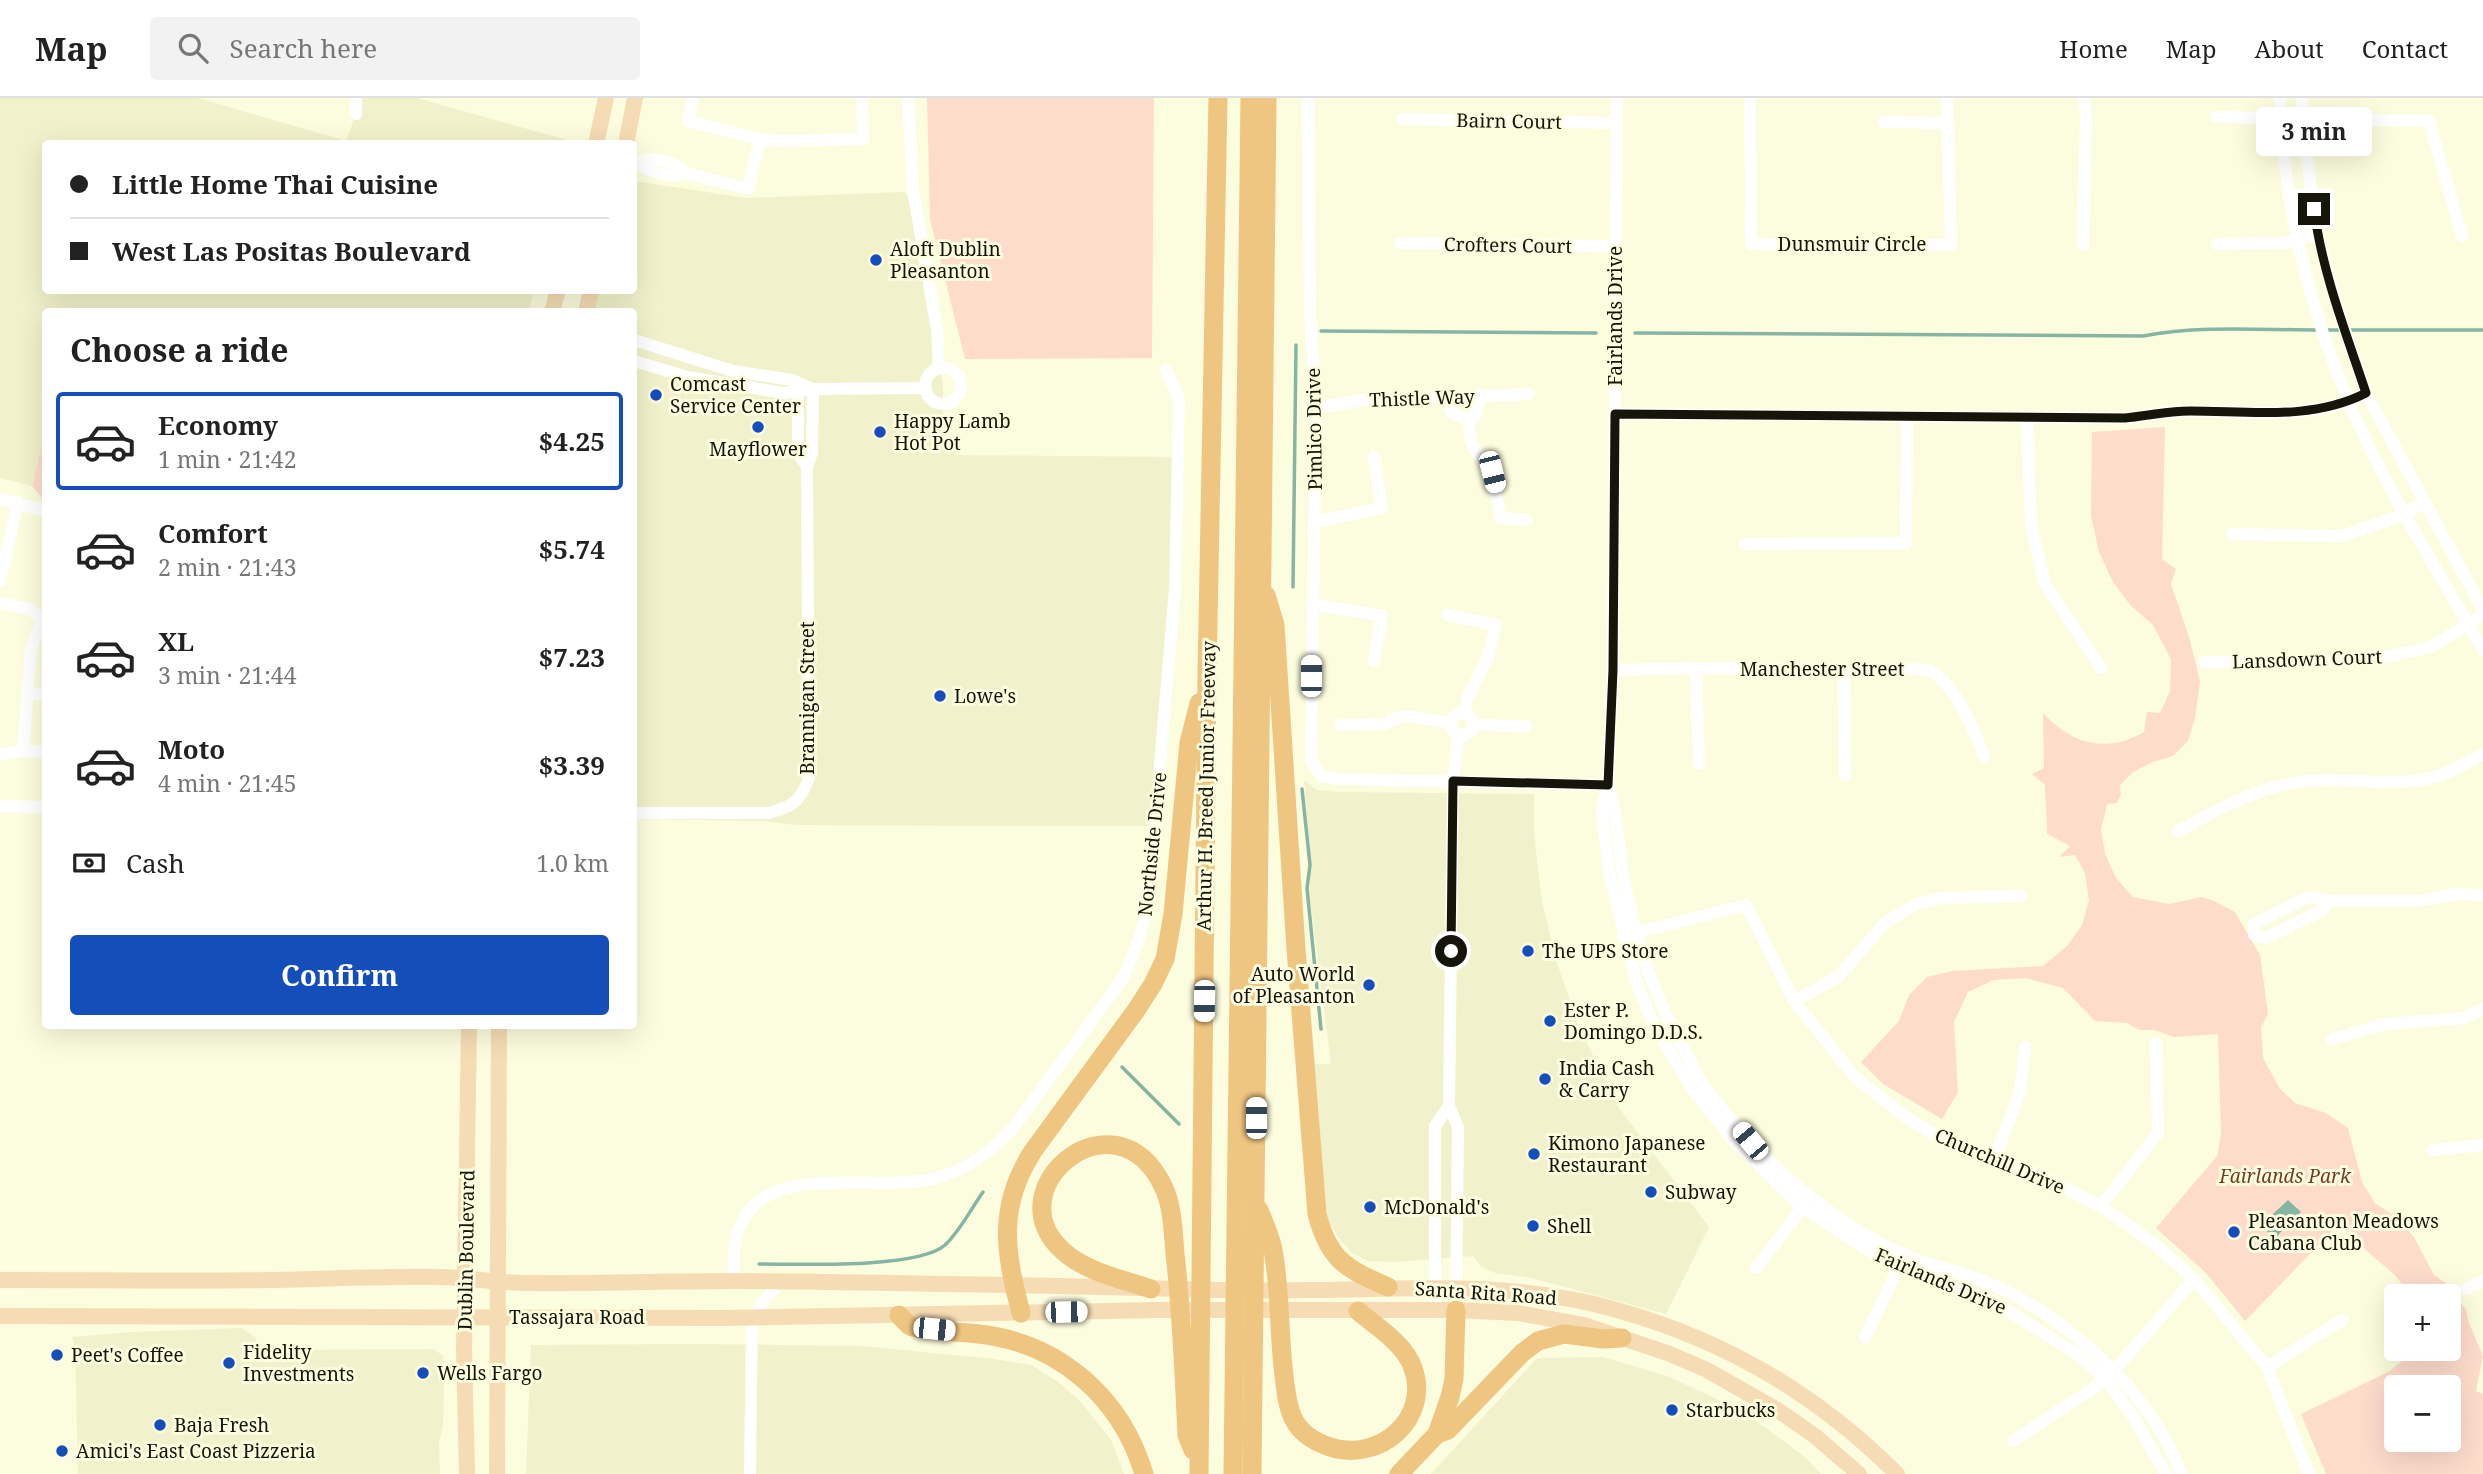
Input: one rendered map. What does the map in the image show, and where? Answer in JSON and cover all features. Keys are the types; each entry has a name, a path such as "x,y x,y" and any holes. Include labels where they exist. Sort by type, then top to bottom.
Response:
{"highway":[{"name":"Arthur H. Breed Junior Freeway","path":"1199,1469 1206,675 1218,98"},
{"path":"1233,1474 1250,98"},
{"path":"1252,1474 1267,98"},
{"path":"1261,581 1275,625 1317,1214 1323,1237 1339,1260 1356,1273 1388,1287"},
{"path":"1021,1313 1008,1262 1008,1214 1012,1194 1019,1173 1137,1009 1165,958 1173,914 1188,743 1206,675"},
{"path":"1151,1289 1077,1262 1062,1251 1050,1236 1043,1218 1043,1200 1049,1180 1070,1155 1097,1146 1115,1145 1130,1150 1151,1166 1165,1190 1172,1219 1182,1318 1186,1435 1199,1469"},
{"path":"1256,1199 1273,1249 1286,1394 1293,1419 1306,1434 1338,1449 1371,1448 1388,1441 1402,1429 1415,1400 1417,1385 1407,1356 1358,1311"},
{"path":"1399,1474 1437,1434 1450,1397 1454,1379 1456,1310"},
{"path":"899,1315 911,1326 1004,1337 1025,1343 1067,1365 1084,1378 1112,1409 1138,1456 1144,1474"},
{"path":"1437,1434 1448,1430 1522,1353 1538,1341 1564,1334 1603,1339 1622,1338"}],"main road":[{"path":"597,140 606,98"},
{"path":"627,140 635,98"},
{"name":"Dublin Boulevard","path":"467,1474 465,1317 469,1029"},
{"name":"Dublin Boulevard","path":"496,1474 499,1029"},
{"name":"Tassajara Road","path":"0,1280 439,1277 526,1283 734,1281 1013,1284 1151,1289"},
{"name":"Santa Rita Road","path":"1151,1289 1456,1288 1542,1294 1593,1304 1637,1315 1720,1347 1757,1366 1830,1415 1870,1446 1897,1474"},
{"name":"Tassajara Road","path":"0,1316 752,1317 1154,1310"},
{"name":"Santa Rita Road","path":"1154,1310 1456,1310 1549,1317 1584,1325 1677,1357 1742,1388 1815,1436 1858,1474"}],"street":[{"path":"356,98 356,114"},
{"path":"693,98 688,121 761,139 783,141 863,139 862,98"},
{"path":"908,98 913,190 937,330 939,368"},
{"name":"Pimlico Drive","path":"1308,98 1309,289 1316,408 1311,760 1321,776 1337,779 1453,781"},
{"name":"Fairlands Drive","path":"1617,98 1613,670 1608,785 1602,809 1608,872 1637,985 1655,1027 1690,1087 1732,1139 1806,1202 1849,1223 1902,1260 1992,1284 2027,1303 2078,1338 2142,1404 2176,1458 2181,1474"},
{"name":"Dunsmuir Circle","path":"1750,98 1751,244 1951,245 1947,98"},
{"path":"2083,245 2086,114 2084,98"},
{"path":"2280,98 2298,237 2328,348 2348,402 2375,460 2483,650"},
{"path":"2302,98 2317,234 2366,393 2483,613"},
{"path":"2216,117 2429,121 2462,236"},
{"name":"Bairn Court","path":"1402,120 1617,123"},
{"path":"1884,122 1947,123"},
{"path":"637,163 646,170 677,177 686,173 748,189 761,139"},
{"path":"2217,244 2283,243 2317,234"},
{"name":"Crofters Court","path":"1400,243 1615,246"},
{"path":"637,341 733,371 792,380 798,387"},
{"path":"637,362 688,377 783,393 798,387 926,388"},
{"path":"939,368 946,368 956,374 961,384 958,396 949,402 938,403 929,397 926,388 929,375 939,368"},
{"name":"Northside Drive","path":"734,1281 734,1249 738,1230 755,1203 769,1193 789,1186 895,1184 939,1178 980,1158 998,1145 1123,978 1134,956 1143,931 1148,904 1175,589 1179,399 1166,370"},
{"name":"Brannigan Street","path":"798,387 798,453 807,467"},
{"name":"Brannigan Street","path":"637,813 769,813 785,808 802,796 809,778 807,467 812,453 813,389"},
{"path":"1615,414 2125,418 2186,411 2286,414 2348,402 2366,393"},
{"name":"Thistle Way","path":"1316,408 1381,397 1446,398 1529,394"},
{"path":"1468,420 1475,416 1480,396"},
{"path":"1446,398 1452,413 1468,420"},
{"path":"1745,544 1906,543 1907,416"},
{"path":"2027,418 2031,525 2045,584 2101,668"},
{"path":"1468,420 1471,441 1492,472 1501,518 1526,520"},
{"path":"1314,522 1382,508 1374,457"},
{"path":"0,499 42,510"},
{"path":"0,581 18,502"},
{"path":"2232,534 2342,536 2406,514 2423,502"},
{"path":"0,603 29,609 42,616"},
{"path":"1312,604 1382,617 1374,661"},
{"name":"Lansdown Court","path":"2205,662 2373,660 2431,647 2483,613"},
{"path":"1447,615 1496,625 1488,657 1467,699 1465,713"},
{"path":"23,751 30,649 42,619"},
{"path":"1696,668 1699,764"},
{"path":"1844,668 1845,775"},
{"name":"Manchester Street","path":"1613,670 1844,668 1930,671 1953,693 1974,730 1984,756"},
{"path":"27,693 42,695"},
{"path":"1465,713 1471,717 1474,725 1469,734 1459,735 1454,732 1451,723 1457,714 1465,713"},
{"path":"1341,726 1384,724 1408,716 1451,723"},
{"path":"1474,725 1526,726"},
{"path":"1456,1310 1458,1127 1449,1106 1453,781 1459,735"},
{"path":"0,754 42,752"},
{"path":"2178,831 2242,798 2283,786 2306,781 2404,782 2424,779 2460,768 2483,754"},
{"path":"1453,781 1608,785"},
{"name":"Fairlands Drive","path":"1608,785 1615,806 1623,874 1637,932 1650,981 1667,1020 1703,1084 1806,1202"},
{"path":"0,806 42,807"},
{"path":"2328,901 2323,909 2266,938 2254,935 2254,924 2306,898 2328,901 2420,901 2456,894 2483,895"},
{"path":"1794,1001 1839,977 1885,923 1916,904 1942,898 2021,896"},
{"name":"Churchill Drive","path":"1623,936 1746,905 1794,1001 1856,1078 1909,1120 1947,1142 2034,1173 2102,1206 2156,1245 2194,1279 2267,1367 2309,1474"},
{"path":"2332,1039 2385,1024 2465,1018 2483,1009"},
{"path":"2102,1206 2158,1133 2155,1043"},
{"path":"1994,1160 2020,1092 2025,1047"},
{"path":"1435,1310 1436,1126 1449,1106"},
{"path":"2433,1150 2483,1145"},
{"path":"1756,1268 1806,1202"},
{"path":"1865,1338 1902,1260"},
{"path":"2013,1441 2111,1375 2194,1279"},
{"path":"2466,1289 2483,1281"},
{"path":"750,1474 752,1317 779,1282"},
{"path":"2267,1367 2342,1321"},
{"name":"Fairlands Drive","path":"2111,1375 2166,1474"}],"shaded area":[{"path":"0,98 198,98 343,140 42,140 42,294 533,294 529,308 42,308 42,444 32,486 0,478"},
{"path":"362,98 417,98 567,140 346,140"},
{"path":"637,181 746,198 904,192 912,202 943,385 943,445 954,445 954,455 1177,457 1169,629 1150,826 795,825 765,821 637,819 637,308 593,308 596,294 637,294"},
{"path":"1304,780 1317,790 1340,792 1534,794 1534,834 1542,902 1556,960 1579,1027 1619,1108 1709,1227 1666,1314 1531,1278 1495,1273 1481,1266 1473,1256 1394,1262 1368,1261 1352,1253 1338,1237 1329,1223 1325,1204 1315,1064 1331,1064 1309,889 1311,866"},
{"path":"2288,1200 2301,1212 2276,1240 2261,1225"},
{"path":"242,1328 256,1338 258,1350 434,1349 443,1356 440,1474 78,1474 75,1348 72,1337"},
{"path":"531,1345 862,1346 1031,1365 1057,1381 1081,1402 1111,1440 1124,1474 526,1474"},
{"path":"1603,1357 1667,1376 1730,1405 1805,1457 1821,1474 1431,1474 1537,1358"}],"green space":[{"path":"927,98 1154,98 1152,358 965,359 930,219"},
{"name":"Fairlands Park","path":"2165,427 2162,559 2176,569 2171,584 2190,640 2200,682 2195,718 2188,741 2173,756 2133,772 2120,785 2121,794 2117,803 2107,804 2101,829 2105,854 2116,878 2133,897 2169,904 2202,897 2235,912 2260,955 2268,1014 2261,1027 2263,1058 2280,1089 2295,1103 2326,1113 2348,1128 2362,1182 2375,1203 2394,1216 2414,1237 2434,1275 2447,1284 2402,1284 2364,1248 2343,1220 2245,1321 2206,1273 2156,1228 2217,1156 2221,1134 2218,1034 2174,1037 2154,1030 2139,1030 2127,1023 2095,1021 2063,988 2025,978 1994,980 1968,992 1954,1022 1958,1092 1942,1119 1883,1084 1861,1062 1899,1021 1909,995 1927,977 1952,971 2043,966 2068,945 2082,925 2089,900 2085,873 2075,855 2059,857 2070,846 2047,834 2045,785 2032,774 2044,768 2043,713 2066,732 2090,742 2103,744 2130,739 2144,732 2147,712 2160,713 2170,691 2171,659 2153,625 2131,606 2113,582 2099,552 2091,516 2092,432"},
{"path":"42,444 42,498 32,486"},
{"name":"Fairlands Park","path":"2461,1303 2483,1356 2476,1391 2483,1394 2483,1474 2326,1474 2301,1414 2390,1371 2402,1361 2461,1361"}],"waterway":[{"path":"1635,333 2143,336 2208,329 2318,330"},
{"path":"2326,330 2483,330"},
{"path":"1321,331 1596,333"},
{"path":"1293,587 1296,345"},
{"path":"1302,789 1310,865 1307,888 1321,1029"},
{"path":"1122,1067 1179,1124"},
{"path":"759,1264 856,1264 885,1262 931,1253 945,1245 983,1192"}],"place":[{"name":"Aloft Dublin Pleasanton","path":"876,260"},
{"name":"Comcast Service Center","path":"656,395"},
{"name":"Mayflower","path":"758,427"},
{"name":"Happy Lamb Hot Pot","path":"880,432"},
{"name":"Lowe's","path":"940,696"},
{"name":"The UPS Store","path":"1528,951"},
{"name":"Auto World of Pleasanton","path":"1369,985"},
{"name":"Ester P. Domingo D.D.S.","path":"1550,1021"},
{"name":"India Cash & Carry","path":"1545,1079"},
{"name":"Kimono Japanese Restaurant","path":"1534,1154"},
{"name":"Subway","path":"1651,1192"},
{"name":"McDonald's","path":"1370,1207"},
{"name":"Shell","path":"1533,1226"},
{"name":"Pleasanton Meadows Cabana Club","path":"2234,1232"},
{"name":"Peet's Coffee","path":"57,1355"},
{"name":"Fidelity Investments","path":"229,1363"},
{"name":"Wells Fargo","path":"423,1373"},
{"name":"Starbucks","path":"1672,1410"},
{"name":"Baja Fresh","path":"160,1425"},
{"name":"Amici's East Coast Pizzeria","path":"62,1451"}],"route":[{"path":"1451,951 1453,781 1608,785 1613,670 1615,414 2125,418 2186,411 2286,414 2348,402 2366,393 2339,312 2317,234 2314,209"}]}
